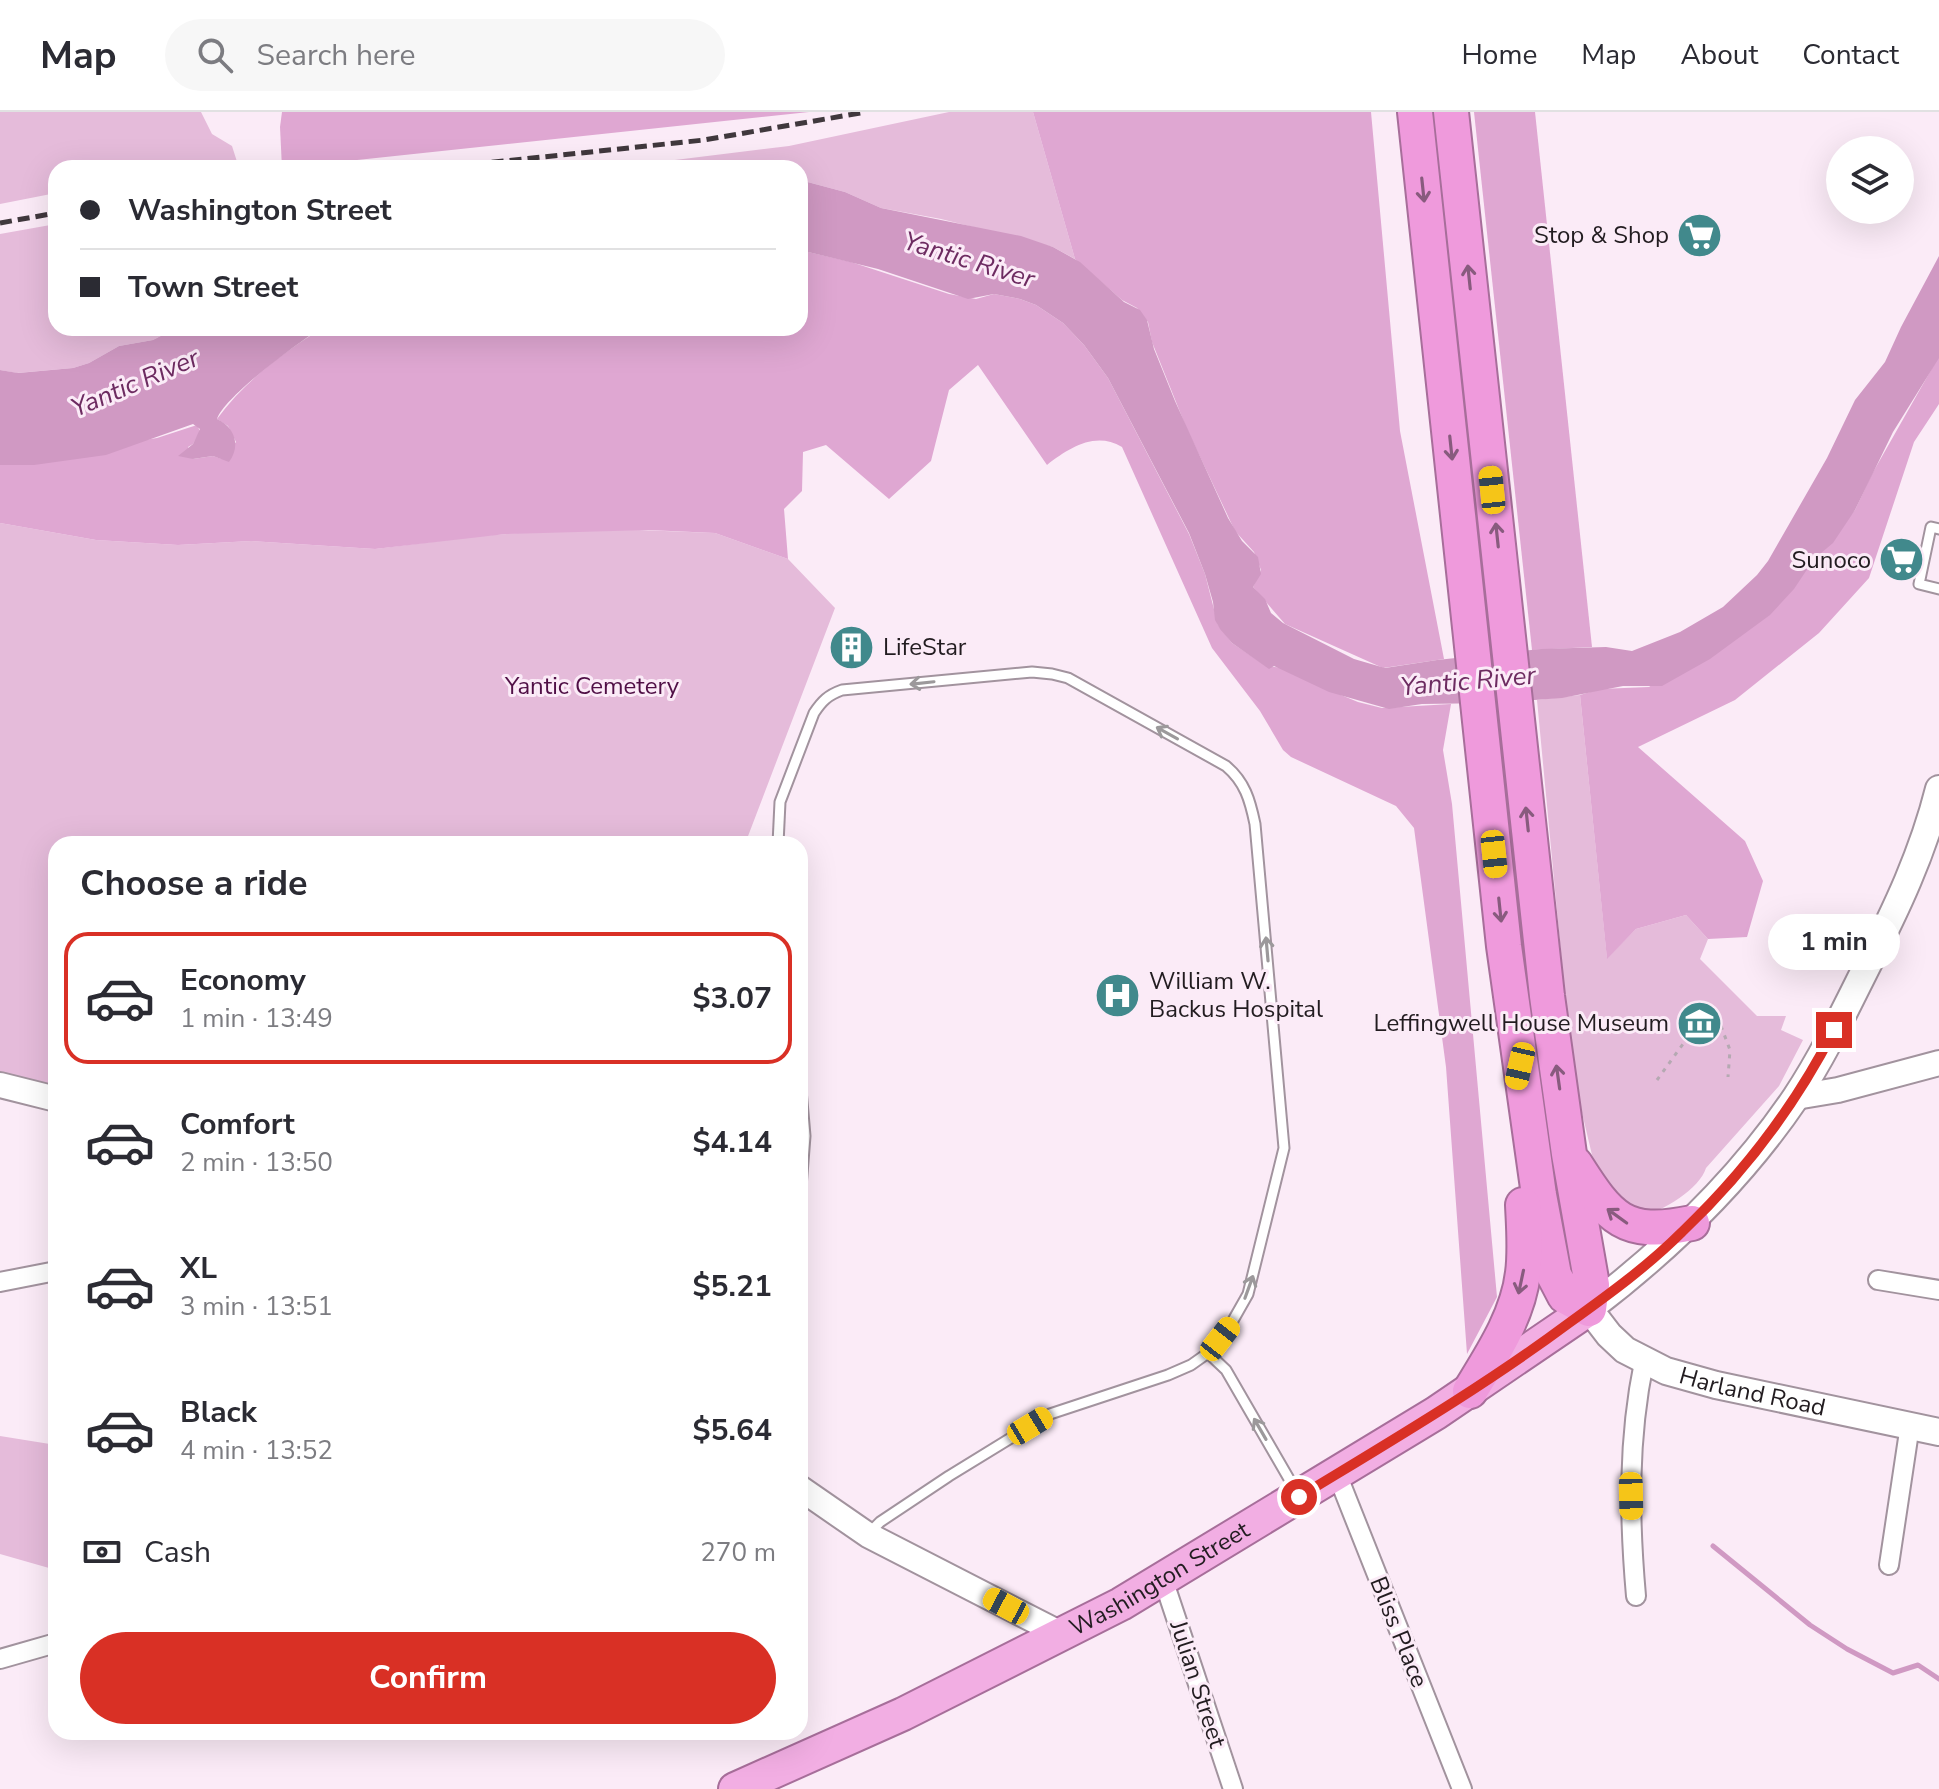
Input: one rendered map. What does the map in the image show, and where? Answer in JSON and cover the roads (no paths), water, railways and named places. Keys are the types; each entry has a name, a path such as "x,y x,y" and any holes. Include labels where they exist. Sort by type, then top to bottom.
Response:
{"highway":[{"path":"1415,112 1482,749 1520,1066 1554,1275 1565,1296 1589,1309 1592,1285 1569,1154 1545,981 1451,112"},
{"path":"1470,1391 1503,1334 1515,1305 1524,1269 1523,1199 1511,1107 1520,1066"},
{"path":"1569,1154 1600,1201 1623,1223 1648,1227 1692,1223"},
{"name":"Washington Street","path":"735,1789 889,1721 1063,1635 1163,1579 1470,1391 1589,1309"}],"main road":[{"name":"Washington Street","path":"1589,1309 1692,1223 1796,1097 1826,1046 1896,910 1927,834 1939,789"},
{"name":"Harland Road","path":"1589,1309 1614,1340 1644,1362 1688,1378 1939,1432"}],"street":[{"path":"1796,1097 1838,1090 1939,1063"},
{"path":"0,1085 48,1097"},
{"path":"0,1282 48,1273"},
{"path":"1878,1280 1939,1290"},
{"path":"1636,1596 1631,1541 1631,1483 1636,1398 1644,1362"},
{"path":"1889,1565 1910,1425"},
{"name":"Bliss Place","path":"1337,1474 1462,1789"},
{"path":"808,1494 868,1535 1063,1635"},
{"name":"Julian Street","path":"1163,1579 1233,1789"},
{"path":"0,1659 48,1645"}],"lane":[{"path":"1939,529 1931,527 1919,584 1939,589"},
{"path":"778,836 780,802 814,713 823,700 842,690 1032,672 1052,674 1081,685 1226,766 1235,774 1250,800 1255,824 1284,1148 1248,1294 1231,1324 1208,1353 1168,1375 1050,1414 949,1476 880,1522 868,1535"},
{"path":"1208,1353 1226,1370 1299,1497"}],"water":[{"name":"Yantic River","path":"808,182 845,192 881,208 1021,236 1053,247 1080,262 1124,302 1140,310 1147,320 1154,349 1175,401 1228,518 1242,541 1258,557 1261,574 1253,587 1265,599 1271,613 1283,623 1354,659 1385,668 1541,649 1606,647 1632,651 1680,632 1723,607 1768,561 1827,458 1855,400 1885,362 1939,256 1939,358 1893,432 1855,510 1833,543 1814,559 1794,589 1770,615 1710,659 1662,686 1623,686 1562,698 1422,704 1389,709 1329,692 1274,666 1269,669 1232,643 1220,629 1215,620 1205,574 1189,533 1108,378 1063,323 1036,305 1020,299 994,294 968,299 878,269 808,252"},
{"name":"Yantic River","path":"161,336 309,336 263,370 223,409 217,419 232,432 235,443 229,462 213,456 193,459 178,456 193,444 200,429 193,424 106,455 34,465 0,465 0,370 18,373 73,368 119,346"}],"waterway":[{"path":"1713,1546 1810,1625 1847,1649 1893,1673 1918,1665 1939,1679"}],"railway":[{"path":"514,160 704,140 866,112"},
{"path":"0,223 48,214"}],"place":[{"name":"Stop & Shop","path":"1700,235"},
{"name":"Sunoco","path":"1902,560"},
{"name":"LifeStar","path":"852,647"},
{"name":"William W. Backus Hospital","path":"1118,995"},
{"name":"Leffingwell House Museum","path":"1700,1023"}],"park label":[{"name":"Yantic Cemetery","path":"592,686"}]}
